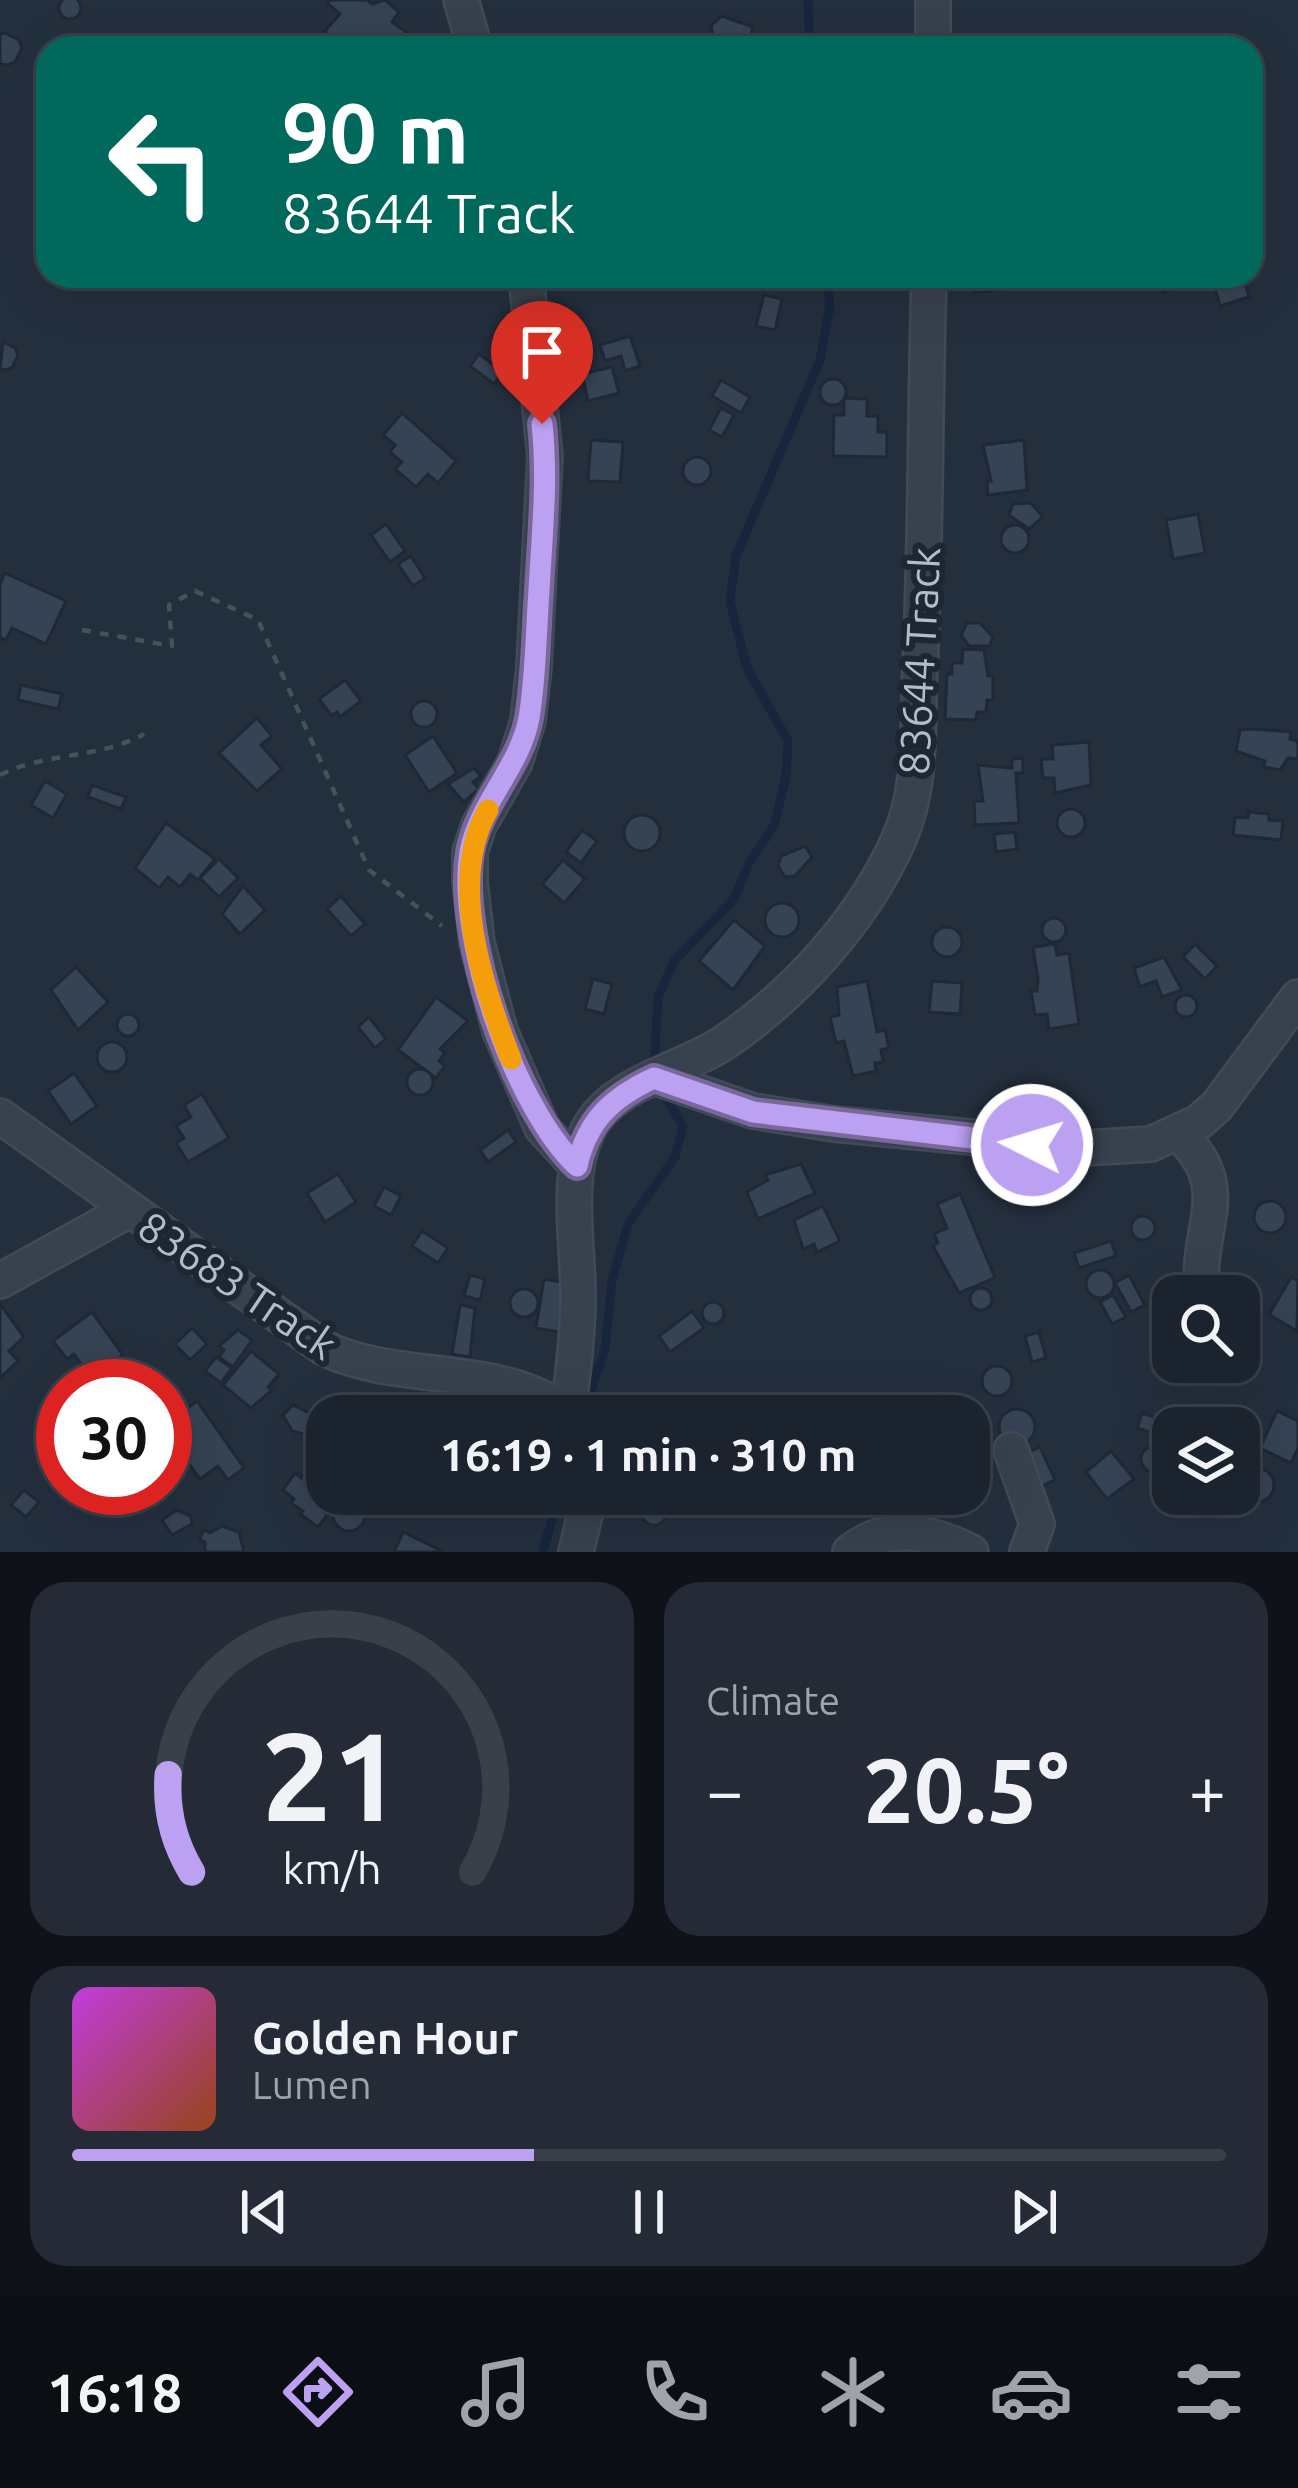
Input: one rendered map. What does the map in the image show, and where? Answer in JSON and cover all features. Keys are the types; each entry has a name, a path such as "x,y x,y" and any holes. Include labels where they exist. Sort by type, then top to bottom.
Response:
{"street":[{"path":"461,0 472,36"},
{"path":"933,0 933,36"},
{"path":"527,288 545,456 528,721 515,763 479,825 470,852 480,955 500,1031 542,1128 577,1166"},
{"name":"83644 Track","path":"571,1395 578,1334 577,1166 589,1127 601,1112 654,1078 743,1029 809,970 872,886 908,816 921,723 929,288"},
{"path":"654,1078 753,1112 962,1139 1119,1148 1150,1144 1178,1133 1217,1106 1298,997"},
{"name":"83683 Track","path":"0,1116 302,1336 348,1360 459,1374 529,1395"},
{"path":"1178,1133 1197,1151 1210,1175 1204,1275"},
{"path":"0,1281 127,1211"},
{"path":"1011,1450 1037,1524 1027,1552"},
{"path":"576,1552 585,1515"},
{"path":"850,1552 884,1533 912,1532 971,1552"}],"path":[{"path":"82,630 172,646 169,605 195,591 258,620 369,870 480,955"},
{"path":"0,775 22,764 118,749 144,734"}],"building":[{"path":"62,0 78,0 78,16 62,16"},
{"path":"385,0 399,12 392,22 412,36 331,36 325,31 340,14 327,3"},
{"path":"722,16 753,27 750,36 713,36 711,25"},
{"path":"0,34 19,40 22,48 15,62 7,65 0,64"},
{"path":"973,288 1012,288 1012,289 973,292"},
{"path":"1215,288 1246,288 1249,297 1220,306"},
{"path":"764,295 782,299 775,330 756,326"},
{"path":"630,336 640,366 625,371 621,356 605,361 600,345"},
{"path":"3,342 18,355 12,368 5,370 0,369"},
{"path":"479,354 503,372 494,384 470,366"},
{"path":"612,367 619,393 588,401 582,374"},
{"path":"833,379 846,392 833,405 820,392"},
{"path":"721,380 750,397 741,413 712,396"},
{"path":"844,398 867,399 867,416 878,416 878,432 887,432 887,457 833,456 834,415 844,415"},
{"path":"721,408 734,415 722,437 709,430"},
{"path":"402,413 456,461 438,483 428,474 416,487 395,469 402,462 390,452 395,445 383,435"},
{"path":"591,440 623,442 620,482 588,481"},
{"path":"1024,440 1027,490 988,495 987,481 991,481 983,445"},
{"path":"697,457 707,461 711,471 707,481 697,485 687,481 683,471 687,461"},
{"path":"1031,503 1043,517 1029,529 1009,515 1013,504"},
{"path":"1198,514 1205,553 1173,559 1166,520"},
{"path":"386,524 405,551 390,562 371,535"},
{"path":"1015,525 1025,529 1029,539 1025,549 1015,553 1005,549 1001,539 1005,529"},
{"path":"411,556 425,578 413,586 398,564"},
{"path":"5,573 66,601 46,644 12,628 6,640 0,637 0,584"},
{"path":"967,623 980,623 993,637 989,646 969,646 961,635"},
{"path":"963,649 984,650 988,676 993,676 993,700 987,700 986,712 977,712 976,720 945,719 947,674 952,674 952,663 962,663"},
{"path":"345,680 361,701 340,717 337,712 332,716 319,699"},
{"path":"21,685 62,694 58,709 18,700"},
{"path":"424,701 437,714 424,727 411,714"},
{"path":"257,718 272,736 261,745 282,769 257,791 219,753"},
{"path":"1240,730 1291,732 1290,739 1298,741 1298,759 1288,758 1280,770 1236,751"},
{"path":"433,736 457,773 429,792 405,755"},
{"path":"1089,742 1091,785 1055,793 1054,778 1043,778 1041,759 1053,759 1052,745"},
{"path":"1023,758 1023,773 1016,773 1019,823 975,825 974,801 983,801 978,765 1012,768 1012,759"},
{"path":"474,768 481,776 473,782 479,789 464,802 448,784"},
{"path":"45,781 67,794 53,818 31,805"},
{"path":"92,785 126,797 121,809 88,797"},
{"path":"1071,809 1081,813 1085,823 1081,833 1071,837 1061,833 1057,823 1061,813"},
{"path":"1249,812 1283,821 1281,840 1233,835 1235,817 1248,818"},
{"path":"642,815 655,820 660,833 655,846 642,851 629,846 624,833 629,820"},
{"path":"166,823 215,859 198,880 190,874 180,887 168,877 159,888 135,868"},
{"path":"582,830 597,841 581,863 566,852"},
{"path":"1015,832 1017,849 996,852 994,834"},
{"path":"805,846 812,857 795,876 785,877 778,866 781,856"},
{"path":"219,859 238,878 219,897 200,878"},
{"path":"563,860 585,879 564,903 542,884"},
{"path":"243,886 265,910 240,934 222,914"},
{"path":"341,896 365,924 351,936 327,909"},
{"path":"782,903 794,908 799,920 794,932 782,937 770,932 765,920 770,908"},
{"path":"1054,918 1063,921 1063,939 1054,942 1045,939 1042,930 1045,921"},
{"path":"734,920 765,946 733,990 699,961"},
{"path":"947,927 962,942 947,957 932,942"},
{"path":"1055,944 1057,955 1069,953 1079,1024 1049,1029 1047,1014 1035,1015 1031,991 1037,991 1038,979 1033,947"},
{"path":"1195,944 1217,966 1205,979 1183,957"},
{"path":"1164,957 1182,990 1162,997 1156,981 1140,987 1134,968"},
{"path":"76,967 108,1002 78,1030 51,990"},
{"path":"593,979 612,984 604,1014 585,1009"},
{"path":"867,981 877,1032 885,1030 889,1048 881,1050 883,1062 875,1063 876,1071 853,1076 844,1041 836,1043 830,1017 839,1015 837,987"},
{"path":"932,981 962,983 960,1014 929,1012"},
{"path":"1186,995 1197,1006 1186,1017 1175,1006"},
{"path":"436,997 468,1021 440,1049 445,1053 439,1061 445,1066 436,1078 398,1050"},
{"path":"128,1014 139,1025 128,1036 117,1025"},
{"path":"369,1017 386,1039 375,1048 358,1027"},
{"path":"112,1042 123,1046 127,1057 123,1068 112,1072 101,1068 97,1057 101,1046"},
{"path":"420,1069 433,1082 420,1095 407,1082"},
{"path":"74,1073 97,1106 71,1124 48,1091"},
{"path":"202,1094 229,1138 188,1162 176,1143 184,1138 176,1126 191,1117 184,1105"},
{"path":"508,1130 516,1142 488,1162 480,1150"},
{"path":"801,1164 815,1193 758,1219 747,1192 768,1180 765,1175"},
{"path":"338,1174 356,1202 325,1222 307,1193"},
{"path":"384,1187 401,1196 391,1215 374,1206"},
{"path":"960,1194 995,1278 959,1293 933,1246 938,1243 934,1234 947,1228 937,1204"},
{"path":"1270,1201 1281,1206 1286,1217 1281,1228 1270,1233 1259,1228 1254,1217 1259,1206"},
{"path":"823,1206 840,1241 817,1252 814,1244 803,1249 794,1220"},
{"path":"1143,1216 1155,1228 1143,1240 1131,1228"},
{"path":"422,1231 448,1248 438,1263 412,1246"},
{"path":"1111,1241 1116,1256 1079,1268 1074,1253"},
{"path":"1100,1270 1110,1274 1114,1284 1110,1294 1100,1298 1090,1294 1086,1284 1090,1274"},
{"path":"470,1275 485,1279 480,1300 464,1296"},
{"path":"1129,1275 1145,1305 1131,1312 1115,1283"},
{"path":"1291,1277 1298,1281 1297,1331 1269,1315"},
{"path":"544,1279 567,1283 559,1332 536,1328"},
{"path":"981,1288 992,1299 981,1310 970,1299"},
{"path":"524,1289 534,1293 538,1303 534,1313 524,1317 514,1313 510,1303 514,1293"},
{"path":"1113,1295 1126,1317 1112,1324 1100,1302"},
{"path":"713,1302 724,1313 713,1324 702,1313"},
{"path":"0,1304 24,1337 9,1351 18,1361 0,1378"},
{"path":"460,1305 475,1308 470,1357 452,1354"},
{"path":"692,1311 704,1328 670,1352 659,1336"},
{"path":"92,1312 123,1355 119,1359 78,1359 74,1354 67,1359 53,1341"},
{"path":"192,1328 207,1344 189,1359 175,1344"},
{"path":"238,1330 252,1340 233,1367 219,1357 224,1350 219,1346"},
{"path":"1039,1332 1046,1358 1032,1362 1025,1336"},
{"path":"251,1351 279,1374 268,1387 272,1390 251,1408 223,1385"},
{"path":"216,1357 232,1368 221,1383 205,1371"},
{"path":"997,1366 1008,1370 1012,1381 1008,1392 997,1396 986,1392 982,1381 986,1370"},
{"path":"197,1401 244,1468 228,1480 218,1466 200,1479 192,1468 192,1405"},
{"path":"293,1405 306,1412 306,1432 292,1431 283,1415"},
{"path":"1017,1409 1029,1415 1035,1427 1029,1439 1017,1445 1005,1439 999,1427 1005,1415"},
{"path":"1277,1411 1298,1421 1298,1448 1291,1463 1260,1448"},
{"path":"1142,1413 1152,1416 1152,1433 1137,1428"},
{"path":"1152,1446 1152,1472 1141,1459"},
{"path":"1040,1447 1055,1480 1039,1487 1025,1454"},
{"path":"1111,1451 1134,1479 1107,1499 1086,1472"},
{"path":"1260,1468 1273,1478 1273,1492 1260,1502"},
{"path":"306,1471 306,1515 327,1515 318,1527 300,1514 303,1511 283,1490 295,1473 301,1478"},
{"path":"24,1490 36,1500 26,1517 11,1505"},
{"path":"189,1515 192,1524 172,1535 162,1520"},
{"path":"333,1515 365,1515 360,1526 349,1531"},
{"path":"642,1515 666,1515 654,1525"},
{"path":"222,1526 239,1532 244,1552 205,1552 205,1542 199,1539 204,1530 210,1533"},
{"path":"403,1532 444,1552 394,1552"}],"waterway":[{"path":"808,0 810,36"},
{"path":"654,1069 658,997 674,961 734,899 749,863 774,826 786,776 788,741 747,668 730,601 736,556 820,360 830,305 828,288"},
{"path":"589,1395 605,1350 612,1281 628,1224 675,1157 683,1126 661,1090"},
{"path":"543,1552 553,1515"}],"slow traffic":[{"path":"488,810 470,852 470,881 477,943 511,1059"}],"route":[{"path":"542,424 545,508 528,721 515,763 479,825 470,852 470,881 488,990 500,1031 542,1128 577,1166 589,1127 601,1112 654,1078 753,1112 1032,1145"}]}
